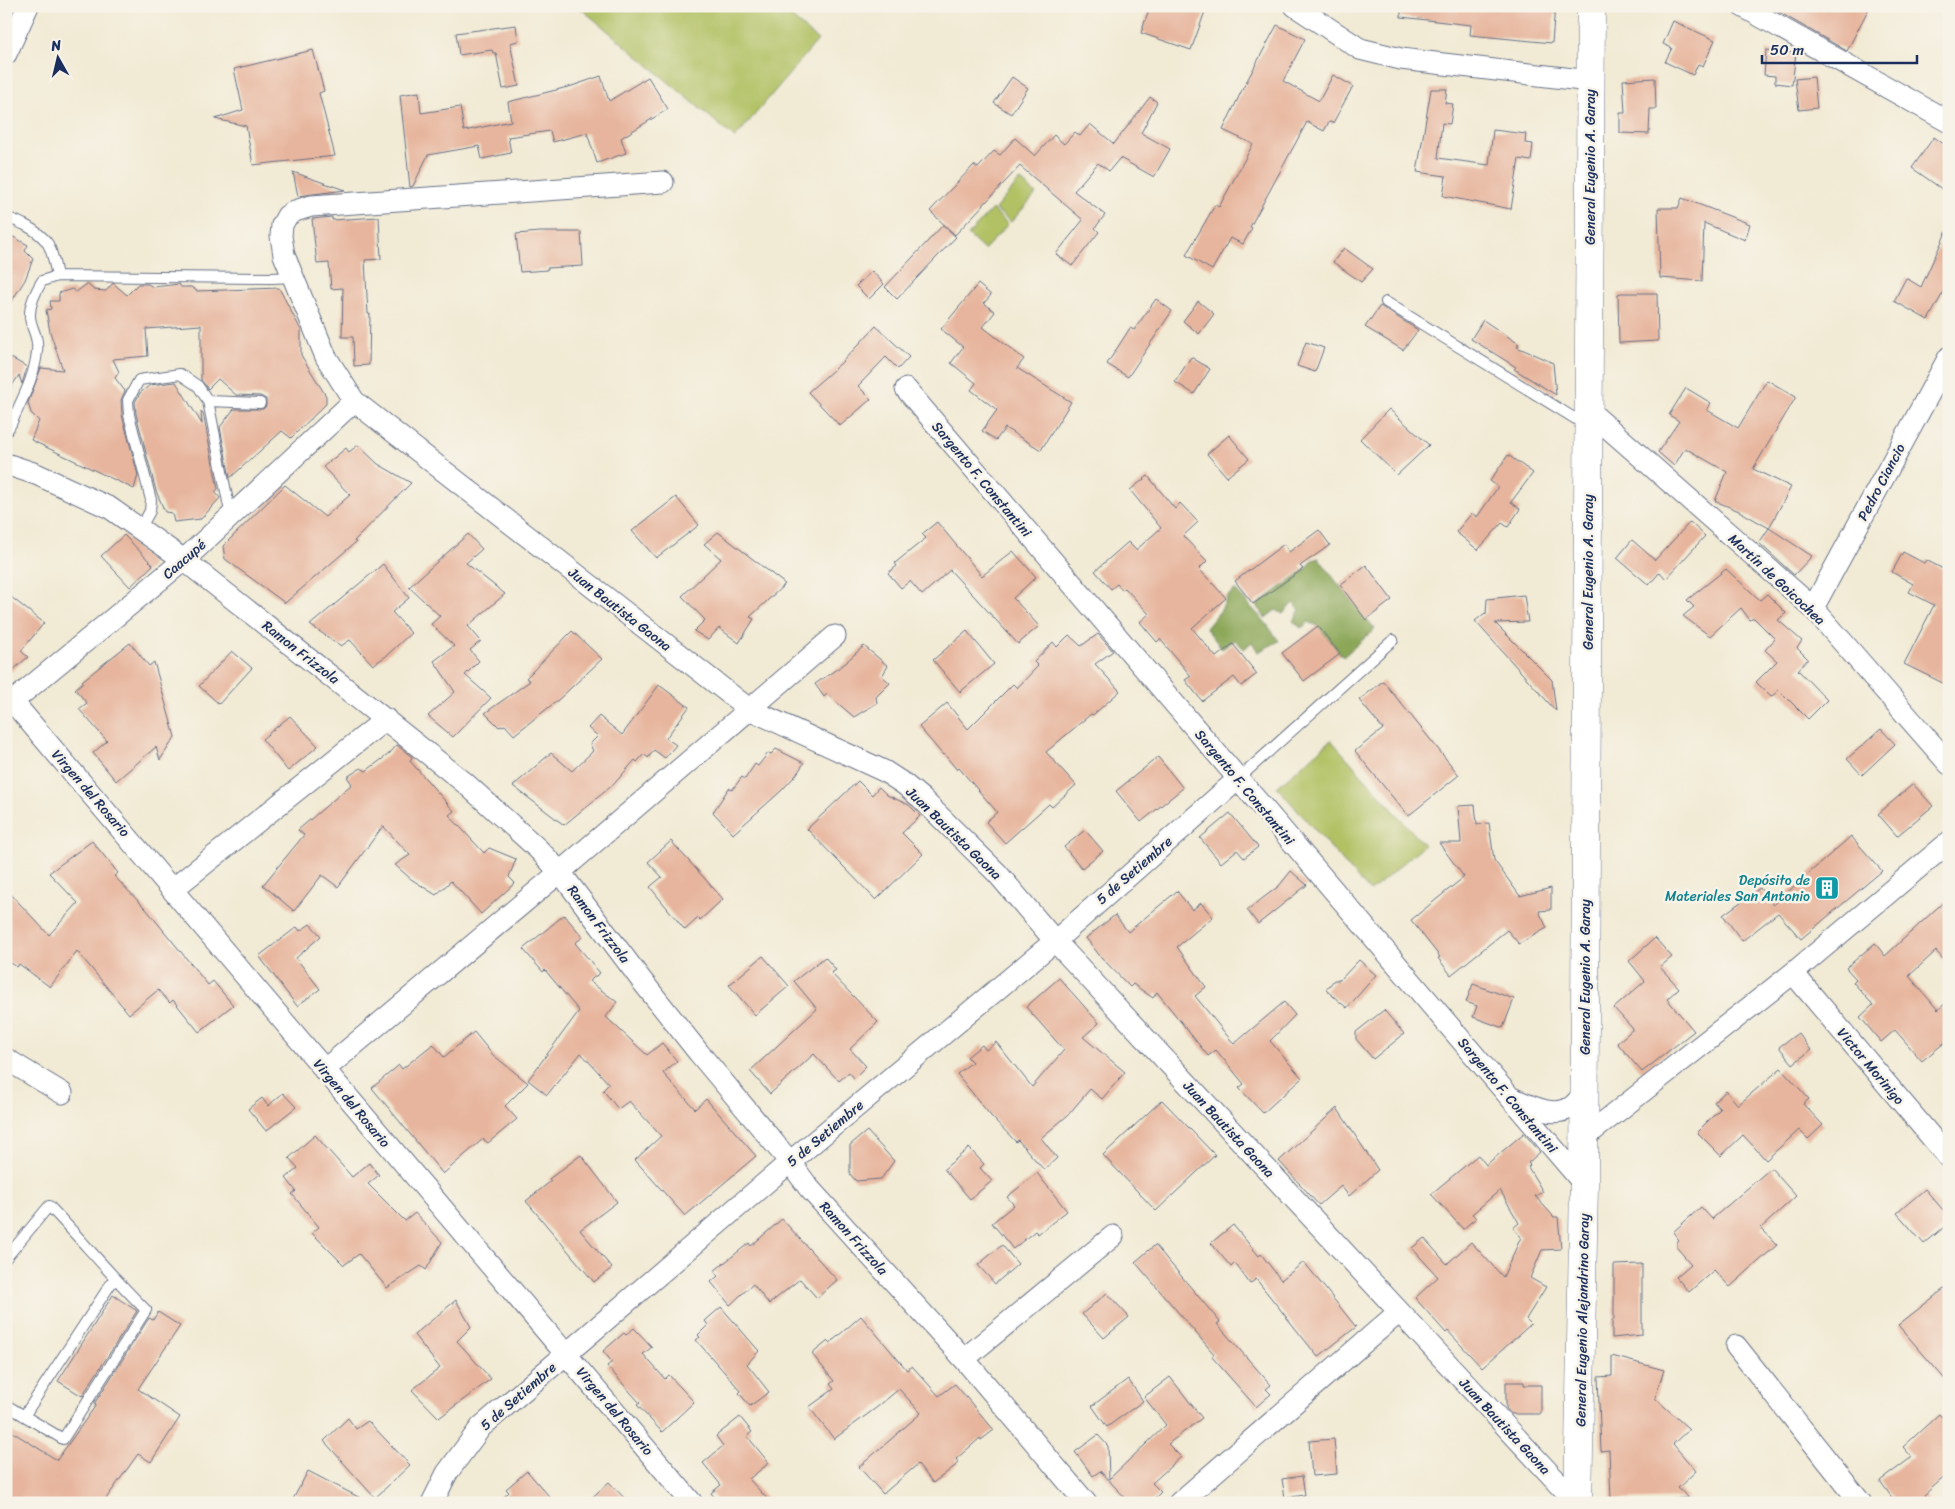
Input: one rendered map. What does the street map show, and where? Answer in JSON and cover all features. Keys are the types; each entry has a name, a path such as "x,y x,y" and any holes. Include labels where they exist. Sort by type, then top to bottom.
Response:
{"main road":[{"name":"General Eugenio A. Garay","path":"1584,1137 1591,6"},
{"name":"General Eugenio Alejandrino Garay","path":"1578,1503 1584,1137"}],"street":[{"path":"6,54 28,6"},
{"path":"1294,6 1360,49 1401,59 1590,81"},
{"path":"1742,6 1949,122"},
{"name":"Juan Bautista Gaona","path":"663,182 311,206 286,216 282,225 281,236 284,255 326,357 354,401 750,710 884,771 921,798 996,873 1055,941 1578,1503"},
{"name":"Pedro Ciancio","path":"1813,608 1949,357"},
{"name":"Sargento F. Constantini","path":"906,389 1584,1184"},
{"name":"Caacupé","path":"10,705 184,560 354,401"},
{"name":"Martín de Goicochea","path":"1589,419 1813,608 1949,764"},
{"name":"Ramon Frizzola","path":"6,464 36,474 110,508 184,560 465,783 538,849 560,872 676,1024 790,1162 809,1188 964,1359 1086,1503"},
{"path":"324,1070 560,872 835,636"},
{"name":"Virgen del Rosario","path":"10,705 173,889 324,1070 692,1503"},
{"path":"173,889 386,719"},
{"name":"5 de Setiembre","path":"432,1503 447,1473 481,1427 790,1162 1055,941 1238,779"},
{"path":"1584,1137 1793,973 1949,842"},
{"name":"Victor Morinigo","path":"1793,973 1949,1158"},
{"path":"6,1059 62,1092"},
{"path":"1510,1097 1530,1106 1548,1111 1562,1111 1572,1107 1585,1092"},
{"path":"964,1359 1113,1236"},
{"path":"1179,1503 1399,1312"},
{"path":"1736,1346 1861,1503"}],"lane":[{"path":"6,218 12,218 42,234 51,248 57,276"},
{"path":"6,432 12,424 34,371 38,350 37,334 30,317 33,296 42,281 57,276 293,277"},
{"path":"1386,302 1589,419"},
{"path":"140,529 150,511 151,500 128,415 128,400 139,380 180,374 198,386 208,401 231,517"},
{"path":"208,401 260,403"},
{"path":"1238,779 1393,640"},
{"path":"6,1258 49,1206 96,1255 114,1279 146,1310 63,1439 6,1405"},
{"path":"24,1416 114,1279"}],"green space":[{"path":"578,6 778,6 818,40 735,138"},
{"path":"1020,180 1036,194 1011,222 995,209"},
{"path":"992,209 1008,224 984,250 968,235"},
{"path":"1319,558 1375,629 1343,657 1318,626 1309,622 1301,628 1293,621 1300,610 1293,603 1283,614 1276,610 1265,618 1257,605 1307,568 1313,560"},
{"path":"1235,590 1266,623 1279,641 1258,652 1252,642 1244,649 1235,640 1222,649 1206,628 1221,610 1228,596"},
{"path":"1331,740 1424,845 1370,892 1277,787"}],"building":[{"path":"1150,6 1207,6 1191,50 1141,33"},
{"path":"1401,6 1555,6 1552,43 1470,35 1471,25 1401,17"},
{"path":"1768,6 1870,6 1847,51"},
{"path":"1673,21 1715,40 1703,66 1698,64 1693,75 1665,62 1672,48 1663,44"},
{"path":"516,25 518,41 510,43 519,86 503,89 496,53 493,53 492,50 459,55 456,33"},
{"path":"1277,25 1305,39 1283,81 1319,101 1333,75 1353,86 1333,123 1329,122 1324,131 1307,122 1250,227 1252,228 1243,244 1230,238 1212,270 1186,255 1215,205 1219,207 1253,144 1223,130"},
{"path":"313,50 324,91 319,93 335,156 253,165 246,126 215,119 243,110 234,69"},
{"path":"1766,50 1796,53 1792,85 1775,83 1775,76 1764,75"},
{"path":"601,76 609,101 648,77 668,109 621,138 626,153 597,163 587,133 553,142 550,131 508,137 511,153 482,159 479,146 428,155 413,186 410,187 400,95 419,92 421,113 460,107 464,131 511,121 508,102 572,86"},
{"path":"1012,77 1028,88 1011,114 994,103"},
{"path":"1814,77 1817,108 1799,110 1795,79"},
{"path":"1655,78 1656,109 1650,109 1649,134 1620,133 1620,113 1625,113 1623,80"},
{"path":"1431,89 1447,89 1445,103 1453,104 1450,124 1442,123 1438,158 1489,165 1493,130 1526,134 1525,143 1533,144 1531,161 1519,159 1511,209 1443,196 1446,176 1417,172"},
{"path":"1150,97 1157,102 1141,133 1170,149 1154,177 1120,158 1109,171 1098,163 1074,191 1105,215 1095,228 1099,232 1072,266 1056,254 1083,220 1020,166 955,235 930,211 974,165 978,168 994,151 1000,155 1015,138 1035,156 1054,135 1064,144 1075,132 1080,136 1090,124 1114,144"},
{"path":"1934,137 1949,148 1949,194 1912,168"},
{"path":"293,172 327,184 345,190 298,196"},
{"path":"1682,198 1750,224 1745,240 1704,223 1702,281 1660,278 1658,208 1678,208"},
{"path":"332,217 332,220 379,217 381,259 365,260 368,314 370,314 369,365 354,366 353,337 342,337 343,288 331,289 329,263 317,264 312,219"},
{"path":"943,225 956,237 897,299 885,287"},
{"path":"1949,226 1949,282 1928,320 1894,301 1906,278 1921,287"},
{"path":"581,232 583,266 520,272 516,234"},
{"path":"6,233 28,245 25,251 33,259 25,280 6,310"},
{"path":"1344,248 1373,269 1361,282 1333,262"},
{"path":"872,271 884,284 869,299 856,286"},
{"path":"113,283 127,295 138,284 148,284 153,287 179,284 181,287 191,287 197,291 279,288 301,330 301,355 326,396 326,404 291,438 282,431 230,478 220,427 234,409 263,409 266,406 266,399 260,396 236,395 218,379 208,389 201,380 201,325 146,329 148,356 113,359 119,372 115,378 125,391 121,400 122,415 138,475 134,489 31,440 39,421 31,413 28,403 41,368 63,370 50,332 46,310 51,309 50,301 59,301 59,293 72,289 76,292 87,284 94,290 106,291"},
{"path":"978,284 991,295 984,303 995,312 983,327 1024,359 1017,368 1071,402 1041,450 1005,428 996,440 982,431 997,410 971,390 976,383 951,363 963,347 941,329"},
{"path":"1657,293 1658,341 1619,343 1618,294"},
{"path":"1156,299 1172,311 1128,377 1107,364 1130,328 1134,330"},
{"path":"1198,301 1214,314 1199,334 1183,321"},
{"path":"1380,306 1418,330 1403,350 1365,327"},
{"path":"1483,320 1519,344 1517,347 1553,363 1556,395 1471,339"},
{"path":"876,326 909,357 898,369 886,357 858,386 871,399 840,426 808,392 841,363"},
{"path":"1306,342 1324,348 1315,372 1297,366"},
{"path":"6,355 27,367 22,384 19,375 6,395"},
{"path":"1191,357 1210,369 1194,394 1175,382"},
{"path":"1767,380 1796,397 1753,469 1791,487 1769,528 1739,511 1715,501 1727,472 1685,448 1674,466 1658,452 1679,421 1669,415 1686,388 1711,403 1707,410 1738,428"},
{"path":"176,382 202,424 201,411 203,413 218,489 215,492 220,498 201,519 174,522 172,513 165,512 156,491 136,414 135,402 140,393 150,385"},
{"path":"1389,409 1429,445 1397,475 1360,439"},
{"path":"1229,435 1249,459 1227,477 1207,454"},
{"path":"358,445 378,464 411,483 354,541 356,542 285,603 225,559 223,546 285,485 325,517 350,495 323,467 346,448 349,452"},
{"path":"1508,455 1533,473 1511,502 1520,509 1508,527 1502,523 1478,550 1456,532 1472,513 1477,517 1498,487 1490,481"},
{"path":"1148,476 1175,509 1180,503 1198,522 1183,536 1207,561 1199,569 1226,598 1192,628 1216,657 1233,644 1257,674 1241,686 1234,677 1202,701 1185,680 1191,676 1160,639 1157,642 1140,622 1149,614 1125,588 1122,590 1117,584 1111,589 1095,571 1128,542 1136,550 1161,528 1130,490"},
{"path":"676,497 699,525 656,558 632,531"},
{"path":"937,522 982,576 1013,551 1036,577 1013,598 1039,626 1018,644 950,570 922,595 910,581 901,588 888,573 897,566 895,563 926,538 922,534"},
{"path":"1690,522 1705,536 1666,579 1660,572 1649,585 1617,558 1632,540 1655,560"},
{"path":"1769,528 1812,556 1794,575 1759,543"},
{"path":"1319,530 1330,545 1300,566 1303,569 1253,604 1235,581 1284,544 1289,552"},
{"path":"718,532 785,584 750,617 754,619 739,643 719,628 708,640 694,631 705,620 682,596 721,559 704,544"},
{"path":"468,534 482,549 466,563 505,594 468,626 481,641 470,650 479,661 465,675 491,698 453,737 428,716 455,692 434,661 454,646 431,624 440,616 409,587"},
{"path":"124,535 153,565 130,587 101,556"},
{"path":"1903,552 1924,563 1926,560 1949,572 1949,686 1904,664 1934,605 1909,592 1913,584 1892,572"},
{"path":"383,564 409,598 392,612 411,633 373,665 350,640 341,646 310,625"},
{"path":"1366,565 1392,600 1366,620 1340,585"},
{"path":"1726,569 1760,600 1767,594 1786,613 1778,620 1802,641 1797,648 1808,659 1798,670 1827,700 1808,719 1779,690 1771,697 1756,682 1777,661 1765,650 1775,639 1754,618 1750,620 1741,608 1710,636 1683,616 1694,607 1687,600"},
{"path":"6,593 44,623 21,651 28,657 6,676"},
{"path":"1524,595 1528,622 1495,623 1552,680 1556,711 1475,621 1486,614 1487,599"},
{"path":"1318,626 1340,654 1304,681 1282,653"},
{"path":"572,631 602,659 558,700 514,735 505,725 499,727 485,713 530,681 526,678"},
{"path":"967,631 994,664 960,692 933,660"},
{"path":"1098,634 1113,651 1095,664 1120,691 1046,752 1076,785 1052,807 1049,804 1005,843 986,822 997,812 959,768 957,770 919,727 947,703 968,729 1013,684 1017,688 1038,666 1034,662 1053,642 1057,647 1069,635 1081,646"},
{"path":"130,643 149,666 154,662 175,737 160,760 156,747 116,781 93,753 107,741 79,709 87,703 75,689 82,681"},
{"path":"864,646 888,666 882,676 890,683 876,697 877,703 854,717 827,694 824,697 815,684 847,662"},
{"path":"232,651 252,668 219,704 199,686"},
{"path":"1383,681 1459,775 1408,816 1355,751 1383,729 1359,700"},
{"path":"659,685 689,707 666,738 676,745 665,758 654,750 648,758 644,754 637,762 635,760 614,784 564,825 513,786 551,753 572,771 593,751 590,744 598,736 588,728 599,716 622,735"},
{"path":"290,716 318,746 288,771 262,739"},
{"path":"1881,729 1895,744 1862,775 1847,759"},
{"path":"397,745 412,757 410,761 454,811 449,815 484,853 489,848 516,859 509,877 515,883 481,914 451,881 436,895 411,879 395,865 410,855 383,826 338,887 322,875 294,911 263,885 304,835 298,830 352,784 347,777 361,768 366,771 389,754"},
{"path":"776,749 804,763 781,791 733,834 713,812 729,788 732,790 742,777 745,779 755,764 758,766 768,753 771,754"},
{"path":"1158,757 1183,788 1141,822 1116,791"},
{"path":"858,781 872,795 879,787 887,795 909,805 920,816 902,833 923,854 876,900 807,829"},
{"path":"1913,784 1933,806 1897,836 1878,814"},
{"path":"1475,805 1477,824 1489,823 1494,860 1520,896 1551,888 1551,910 1539,911 1547,928 1519,944 1507,930 1451,975 1438,958 1440,957 1411,920 1464,877 1439,843 1461,843 1458,806"},
{"path":"1230,813 1258,847 1244,858 1237,850 1221,863 1200,838"},
{"path":"1085,830 1103,851 1082,868 1064,847"},
{"name":"Depósito de Materiales San Antonio","path":"1851,836 1882,871 1801,939 1778,913 1742,941 1723,915 1760,888 1773,905"},
{"path":"92,841 118,873 114,876 146,909 208,985 213,981 233,1005 199,1032 173,1000 170,1003 158,990 129,1014 77,951 50,987 19,964 17,967 6,960 6,889 49,935 78,903 49,873"},
{"path":"671,841 723,899 700,920 698,918 685,930 650,887 662,877 648,862"},
{"path":"1291,871 1307,885 1258,924 1247,910 1279,886"},
{"path":"1177,891 1192,910 1201,903 1213,917 1177,947 1206,987 1195,996 1234,1044 1284,1002 1295,1015 1270,1041 1302,1078 1263,1113 1239,1088 1244,1084 1216,1050 1208,1056 1157,992 1153,998 1133,984 1130,987 1100,956 1086,938 1115,915 1128,932"},
{"path":"1949,897 1949,966 1936,951 1909,976 1938,1010 1949,1000 1949,1039 1922,1061 1895,1030 1881,1042 1860,1017 1873,1005 1853,982 1856,979 1846,968 1875,943 1885,956"},
{"path":"564,915 583,937 575,943 600,973 589,981 617,1002 606,1017 647,1055 662,1043 677,1061 663,1073 695,1109 706,1099 756,1156 685,1216 635,1160 661,1136 629,1101 618,1109 603,1090 609,1084 581,1053 547,1095 528,1080 579,1011 545,970 543,972 523,949"},
{"path":"310,924 321,936 296,958 320,989 297,1006 259,956 297,927 300,931"},
{"path":"1655,938 1672,957 1660,967 1679,988 1667,999 1694,1031 1642,1072 1617,1043 1633,1029 1614,1008 1645,981 1629,961"},
{"path":"763,956 789,986 755,1015 729,985"},
{"path":"825,957 836,970 831,973 878,1022 850,1049 866,1066 854,1078 849,1072 839,1081 814,1054 770,1094 750,1071 817,1009 794,981"},
{"path":"1359,960 1376,975 1347,1008 1326,990 1334,980 1340,980"},
{"path":"1059,978 1099,1023 1083,1037 1125,1072 1102,1099 1090,1089 1068,1115 1041,1138 1057,1158 1044,1170 1018,1140 1016,1142 990,1115 957,1074 972,1062 967,1057 982,1045 986,1050 996,1042 1032,1087 1064,1050 1026,1007"},
{"path":"1473,984 1514,999 1503,1028 1473,1017 1477,1006 1466,1002"},
{"path":"1384,1010 1404,1034 1373,1059 1356,1039 1356,1032"},
{"path":"474,1032 492,1054 528,1083 505,1106 517,1119 488,1143 483,1139 443,1174 372,1088 399,1065 402,1069 433,1044 444,1057"},
{"path":"1798,1033 1811,1050 1793,1064 1779,1047"},
{"path":"1781,1068 1809,1099 1803,1104 1823,1125 1808,1139 1799,1130 1766,1160 1743,1135 1721,1156 1697,1132 1720,1109 1714,1102 1726,1091 1738,1105"},
{"path":"283,1093 296,1107 266,1131 248,1109 262,1098 268,1106"},
{"path":"1162,1100 1215,1155 1156,1211 1103,1155"},
{"path":"1337,1108 1378,1170 1349,1196 1341,1186 1319,1205 1279,1161"},
{"path":"867,1131 894,1161 881,1179 856,1181 850,1174 850,1145"},
{"path":"1524,1133 1540,1152 1528,1163 1530,1165 1528,1167 1543,1192 1535,1196 1554,1217 1558,1217 1561,1249 1542,1250 1530,1278 1546,1287 1526,1319 1531,1324 1482,1368 1448,1331 1446,1333 1415,1298 1438,1277 1412,1248 1424,1238 1447,1264 1471,1242 1503,1277 1521,1237 1513,1228 1519,1223 1500,1190 1472,1214 1476,1218 1463,1229 1431,1194 1478,1155 1486,1165"},
{"path":"315,1135 352,1177 369,1163 379,1175 368,1184 405,1221 415,1213 442,1242 426,1270 421,1266 387,1288 359,1254 344,1265 312,1233 319,1227 292,1194 296,1191 286,1178 298,1168 289,1158"},
{"path":"969,1148 984,1164 980,1168 992,1181 970,1199 944,1169"},
{"path":"581,1155 617,1202 580,1230 612,1268 594,1282 526,1201 551,1181 549,1179"},
{"path":"1771,1168 1796,1196 1761,1228 1777,1245 1730,1287 1714,1270 1689,1292 1676,1277 1691,1264 1677,1248 1679,1240 1673,1232 1701,1207 1712,1219"},
{"path":"1037,1173 1067,1211 1038,1234 1035,1231 1013,1249 992,1223 1014,1205 1007,1197"},
{"path":"1925,1189 1949,1217 1949,1223 1924,1244 1897,1213"},
{"path":"782,1219 837,1280 817,1298 800,1279 769,1304 753,1284 730,1305 711,1282 718,1276 714,1271 749,1243 751,1246"},
{"path":"1233,1225 1259,1256 1261,1254 1281,1280 1304,1262 1356,1327 1318,1357 1256,1279 1250,1284 1235,1263 1231,1267 1211,1243"},
{"path":"1002,1245 1018,1264 995,1284 978,1265"},
{"path":"1155,1245 1220,1322 1217,1324 1271,1385 1266,1389 1271,1394 1256,1407 1212,1357 1214,1354 1135,1262"},
{"path":"1642,1264 1642,1335 1612,1338 1612,1320 1614,1320 1614,1265"},
{"path":"1949,1285 1949,1384 1898,1325"},
{"path":"1107,1293 1129,1317 1104,1338 1082,1314"},
{"path":"113,1295 137,1311 82,1396 58,1381"},
{"path":"456,1300 471,1327 457,1341 491,1379 439,1418 412,1390 440,1368 414,1335"},
{"path":"721,1307 759,1351 747,1364 769,1392 750,1406 739,1393 741,1391 696,1340 700,1337 698,1335 708,1325 705,1321"},
{"path":"158,1312 180,1326 138,1389 180,1417 151,1462 138,1454 103,1503 6,1503 6,1428 57,1460 96,1405 94,1404 149,1318 153,1320"},
{"path":"861,1316 907,1370 912,1366 939,1396 955,1384 994,1430 981,1440 980,1438 956,1459 959,1463 933,1483 918,1464 883,1494 859,1467 921,1413 899,1389 834,1439 809,1407 834,1389 830,1384 834,1381 812,1354 828,1341 830,1343"},
{"path":"634,1328 652,1347 643,1354 665,1379 669,1375 694,1402 662,1432 637,1405 640,1403 607,1366 612,1362 603,1351 624,1333 626,1335"},
{"path":"1612,1356 1664,1370 1655,1398 1689,1429 1673,1444 1696,1471 1678,1488 1689,1498 1611,1500 1609,1450 1601,1451 1598,1377 1612,1376"},
{"path":"1170,1377 1202,1418 1168,1444 1181,1457 1152,1483 1161,1492 1150,1503 1130,1503 1100,1471 1093,1476 1075,1452 1098,1435 1108,1446 1109,1479 1166,1425 1144,1397"},
{"path":"1128,1379 1143,1401 1107,1427 1092,1406"},
{"path":"1506,1382 1524,1382 1524,1385 1541,1385 1541,1414 1511,1414 1506,1408"},
{"path":"1939,1414 1949,1425 1949,1473 1924,1495 1929,1503 1896,1503 1880,1481 1912,1457 1903,1447"},
{"path":"740,1417 752,1432 747,1436 769,1463 749,1479 771,1503 719,1503 711,1493 721,1485 703,1463 723,1446 716,1436"},
{"path":"348,1418 356,1429 368,1421 410,1465 375,1498 324,1441"},
{"path":"1334,1439 1337,1474 1312,1476 1309,1441"},
{"path":"308,1471 370,1503 291,1503"},
{"path":"527,1471 555,1503 497,1503 509,1492 506,1489"},
{"path":"1302,1476 1305,1495 1285,1498 1282,1479"},
{"path":"609,1482 629,1503 586,1503"}],"place":[{"name":"Depósito de Materiales San Antonio","path":"1827,888"}]}
